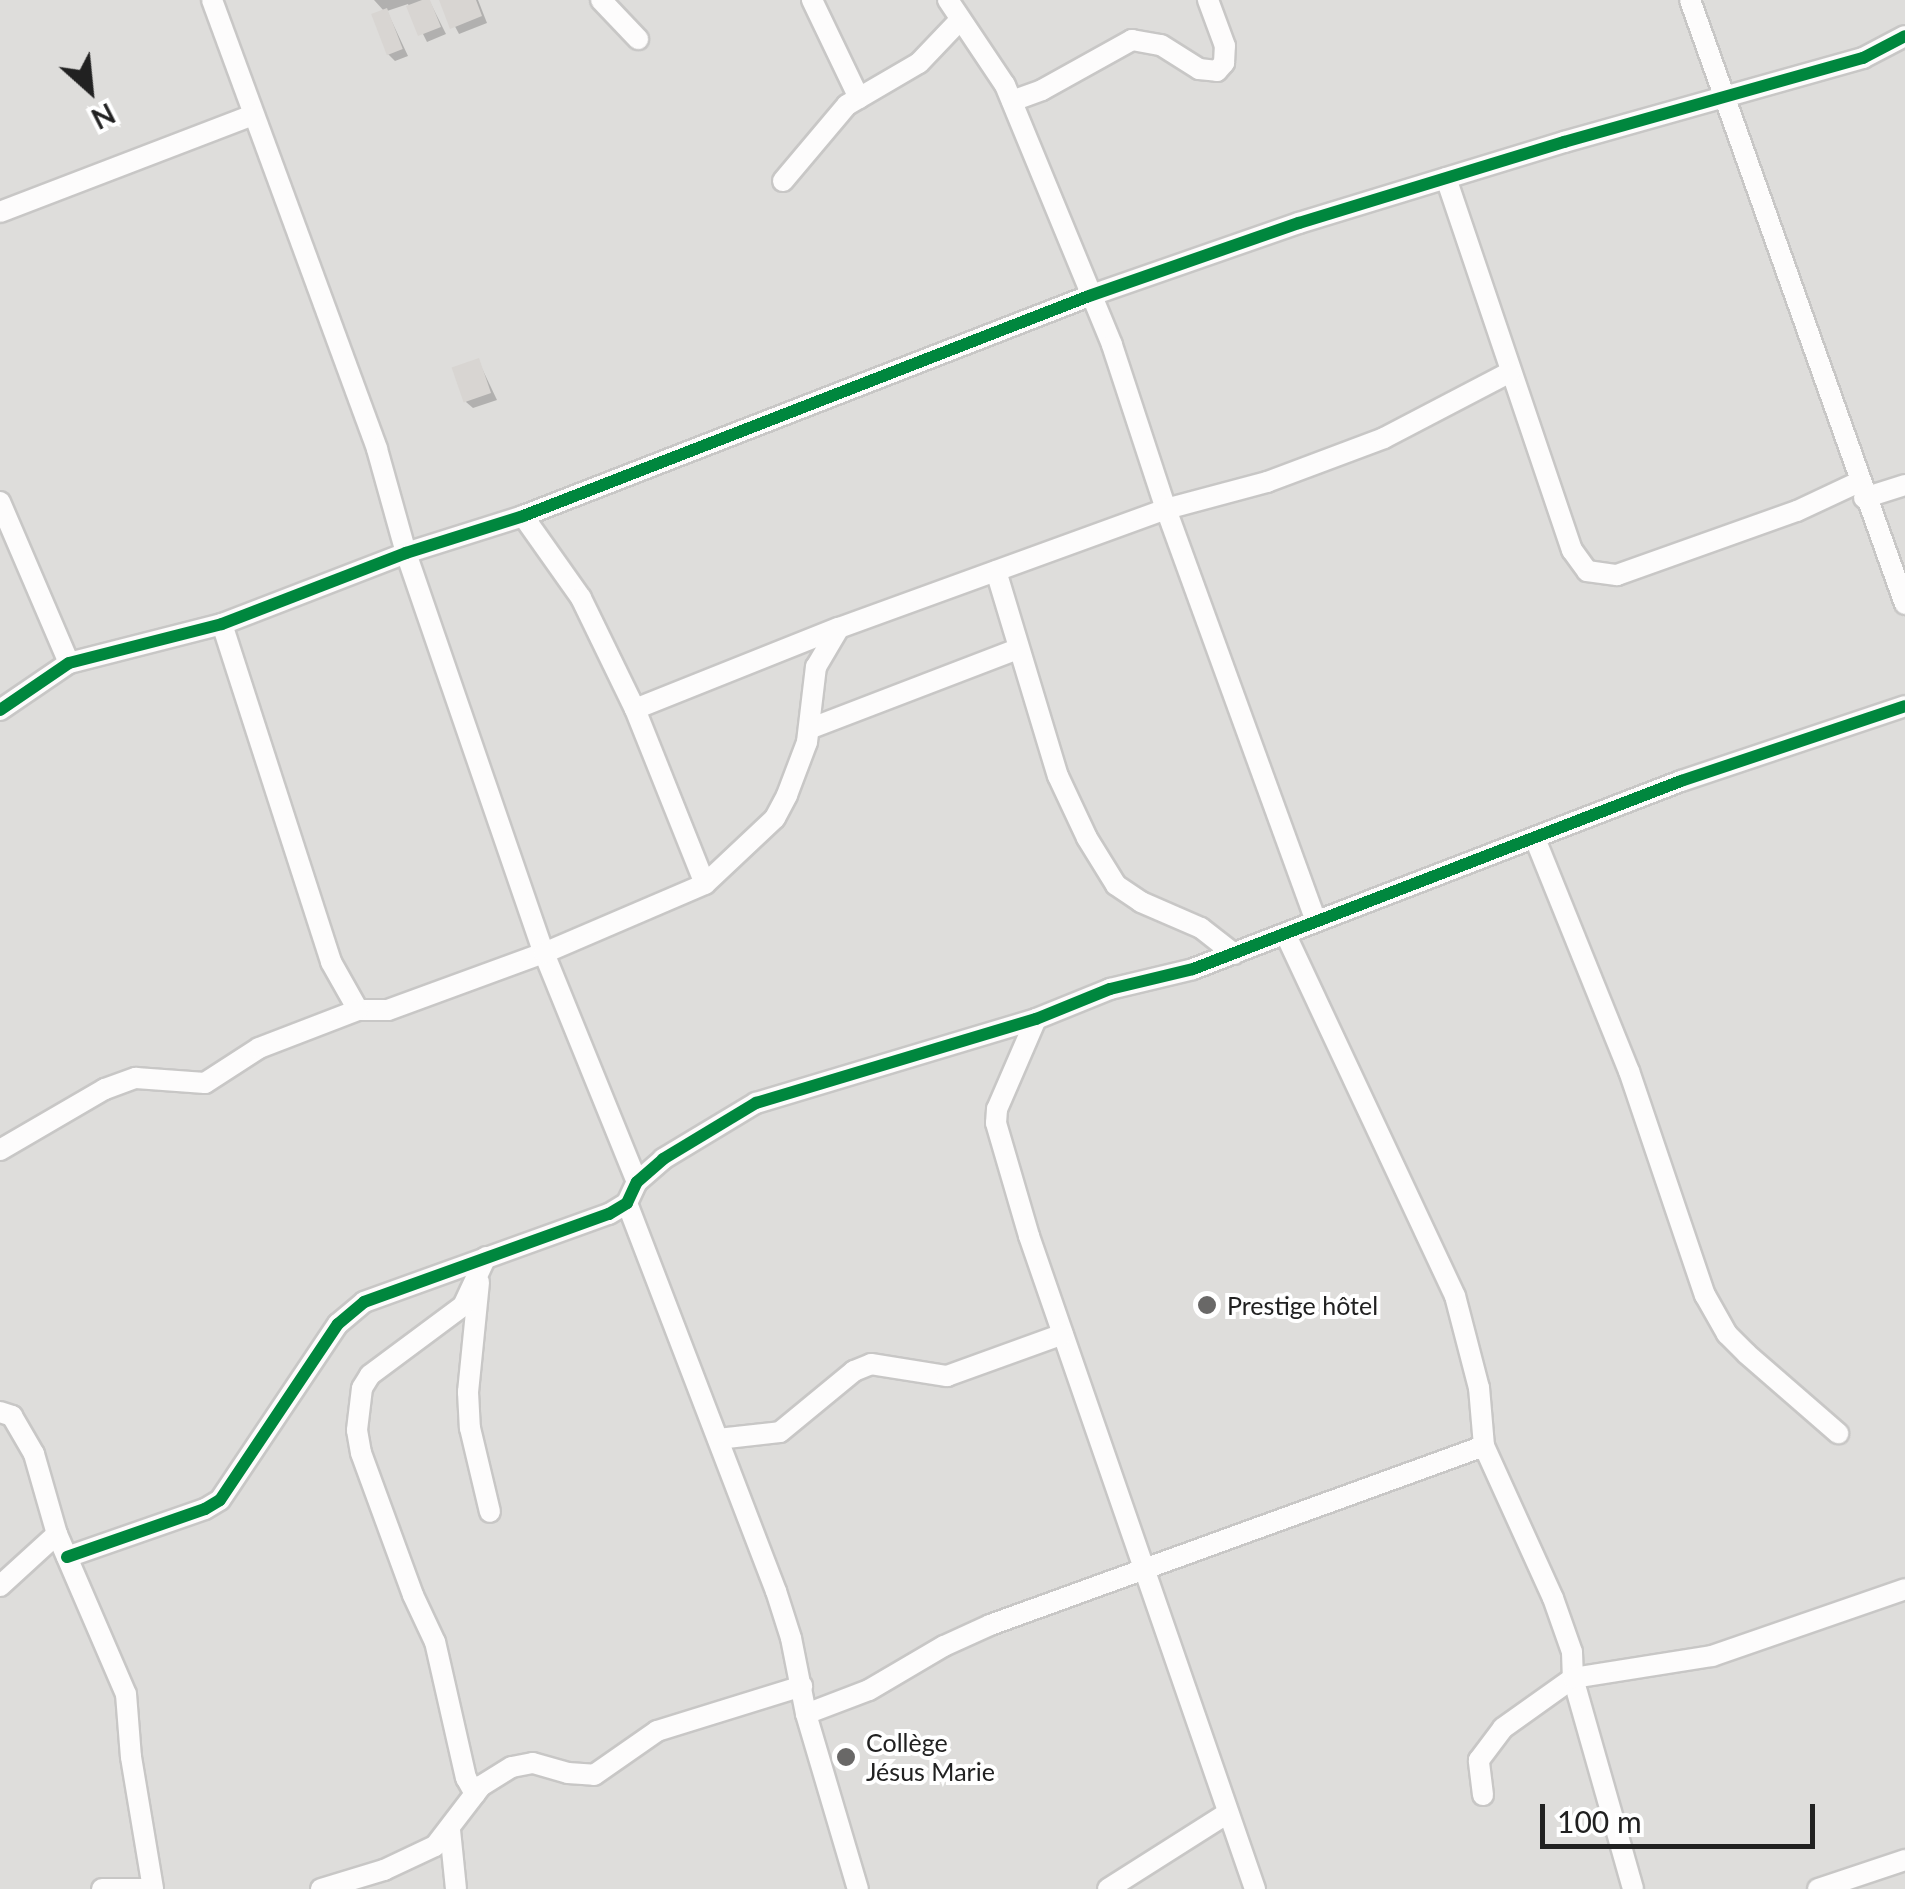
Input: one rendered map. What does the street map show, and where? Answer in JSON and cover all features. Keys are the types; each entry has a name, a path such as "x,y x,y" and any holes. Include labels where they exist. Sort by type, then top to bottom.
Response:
{"street":[{"path":"212,0 360,398 406,553 544,953 637,1182"},
{"path":"600,0 638,39"},
{"path":"812,0 859,98"},
{"path":"948,0 1012,100 1132,399 1166,509 1315,919"},
{"path":"1012,100 1042,90 1136,40 1161,45 1199,69 1216,70 1224,62 1225,46 1208,0"},
{"path":"1690,0 1861,490 1905,604"},
{"path":"784,180 831,120 859,98 919,63 959,20"},
{"path":"0,710 69,663 222,624 406,553 523,516 1089,296 1446,178 1863,58 1905,36"},
{"path":"0,212 253,115"},
{"path":"1446,178 1572,550 1587,571 1618,575 1797,510 1861,490 1905,485"},
{"path":"635,709 839,628 1166,509 1266,482 1384,438 1510,372"},
{"path":"0,502 69,663"},
{"path":"523,516 581,598 635,709 705,884"},
{"path":"996,572 1058,776 1086,838 1116,885 1140,902 1201,928 1234,954"},
{"path":"222,624 313,917 358,1010"},
{"path":"0,1150 105,1089 136,1078 205,1083 259,1048 358,1010 404,1006 544,953 705,884 775,818 798,773 816,667 839,628"},
{"path":"808,729 1017,649"},
{"path":"67,1556 206,1509 220,1500 282,1403 348,1313 395,1289 483,1267 589,1224 627,1204 637,1182 692,1138 756,1103 1036,1018 1110,989 1160,979 1234,954 1286,935 1315,919 1536,841 1682,781 1905,706"},
{"path":"1536,841 1629,1071 1704,1295 1727,1334 1838,1434"},
{"path":"1286,935 1455,1296 1479,1388 1484,1446 1553,1598 1572,1652 1573,1678 1633,1889"},
{"path":"1036,1018 997,1110 996,1123 1063,1334 1255,1889"},
{"path":"627,1204 776,1590 806,1714 858,1889"},
{"path":"483,1267 468,1392 470,1428 490,1512"},
{"path":"476,1794 466,1778 435,1642 413,1595 357,1430 362,1388 370,1376 463,1306 483,1267"},
{"path":"718,1440 780,1432 854,1371 871,1364 947,1376 1063,1334"},
{"path":"0,1412 12,1416 34,1454 57,1534 126,1694 131,1757 152,1889 102,1889"},
{"path":"806,1714 869,1690 944,1646 990,1625 1147,1572 1484,1446"},
{"path":"0,1586 57,1534"},
{"path":"1483,1795 1480,1760 1503,1728 1573,1678 1632,1665 1712,1656 1905,1589"},
{"path":"321,1889 417,1857 450,1830 496,1774 533,1763 568,1774 594,1775 656,1731 802,1686"},
{"path":"1108,1889 1226,1814"},
{"path":"450,1830 456,1889"},
{"path":"1818,1889 1905,1860"}],"shaded area":[{"path":"0,0 1905,0 1905,1889 0,1889"}],"building":[{"path":"430,0 441,27 418,36 406,6"},
{"path":"439,0 476,0 482,16 450,29"},
{"path":"387,8 403,49 387,55 371,14"},
{"path":"479,358 491,393 464,402 452,367"}],"cycle path":[{"path":"0,710 69,663 222,624 406,553 523,516 1089,296 1299,223 1564,142 1863,58 1905,36"},
{"path":"67,1557 205,1509 220,1500 338,1324 364,1302 609,1214 627,1203 637,1182 663,1159 756,1103 1036,1019 1110,989 1193,969 1681,781 1905,706"}],"place":[{"name":"Prestige hôtel","path":"1207,1305"},
{"name":"Collège Jésus Marie","path":"846,1757"}]}
